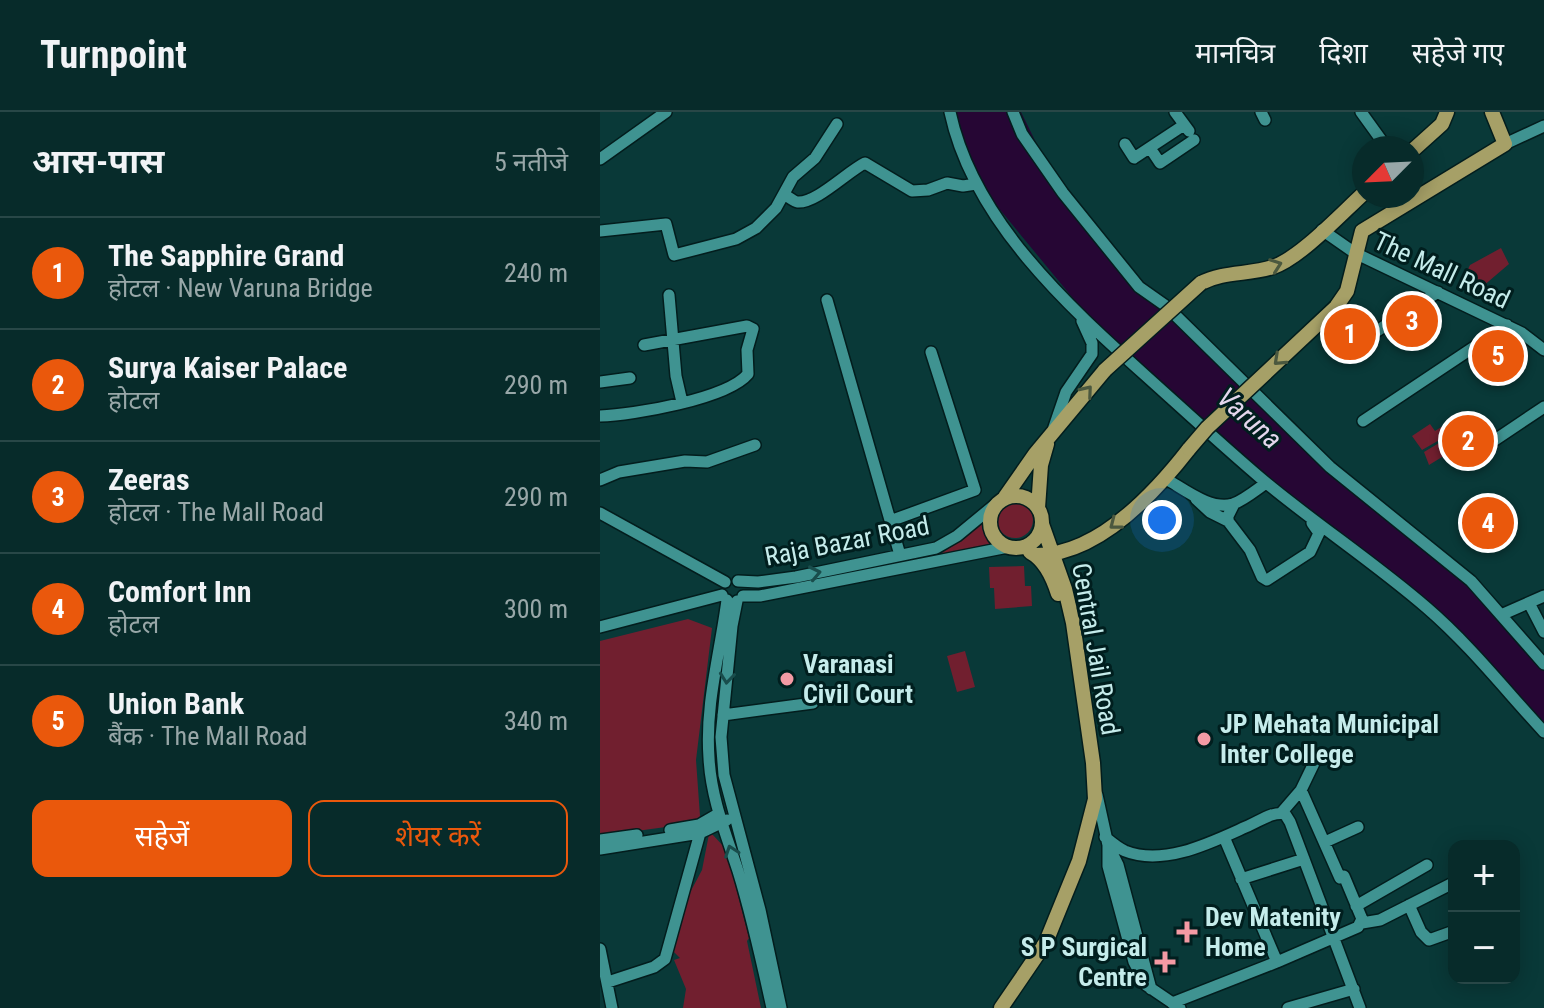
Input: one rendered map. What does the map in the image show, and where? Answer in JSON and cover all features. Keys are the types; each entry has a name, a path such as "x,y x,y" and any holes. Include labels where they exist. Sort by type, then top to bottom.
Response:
{"main road":[{"path":"1424,140 1442,124 1447,112"},
{"path":"1352,204 1289,260 1252,273 1222,275 1201,283 1105,370 1051,434 990,516 991,532 1001,544 1036,555 1055,555 1100,535 1166,479 1207,428 1336,307 1347,291 1362,231 1505,144 1492,112"},
{"path":"1014,547 1035,539 1042,524 1038,508 1041,465 1051,434"},
{"path":"1001,500 1016,495 1026,498 1038,508"},
{"name":"Central Jail Road","path":"1001,1008 1046,942 1079,861 1096,785 1073,623 1055,555 1042,524"},
{"path":"1036,555 1056,587 1066,626 1073,639"}],"street":[{"path":"600,159 666,112"},
{"path":"950,112 956,140 976,184 1029,258 1096,331 1266,483 1440,620 1544,732"},
{"path":"1013,112 1022,134 1063,193 1139,287 1166,306 1330,467 1456,568 1544,664"},
{"path":"1175,112 1189,132"},
{"path":"1361,112 1378,136"},
{"path":"600,231 666,224 672,252 676,255 745,235 769,216 785,195 793,177 815,158 837,124"},
{"path":"1505,144 1544,126"},
{"path":"1125,144 1134,158 1189,132"},
{"path":"1150,148 1160,163 1189,132"},
{"path":"785,195 796,202 800,201 827,190 865,163 912,191 928,190 947,183 963,186 976,184"},
{"name":"The Mall Road","path":"1322,230 1355,253 1507,325 1544,350"},
{"path":"1344,352 1438,292"},
{"path":"669,295 676,376 682,402"},
{"path":"827,300 900,555"},
{"path":"1051,434 1066,392 1092,354 1092,343 1079,313"},
{"path":"1363,421 1507,325"},
{"path":"600,416 633,414 682,402 717,392 744,379 748,374 747,346 753,329 747,326 644,345"},
{"path":"890,521 975,490 931,352"},
{"path":"600,382 630,378"},
{"path":"1473,450 1486,446 1544,407"},
{"path":"600,480 619,472 685,461 707,462 755,445"},
{"path":"1166,479 1218,505 1234,504 1266,483"},
{"path":"1188,491 1210,512 1228,521 1250,550 1262,577 1267,580 1312,549 1319,536 1312,524 1314,520"},
{"name":"Raja Bazar Road","path":"725,582 731,579 758,582 796,577 924,552 947,543 1001,500"},
{"path":"1228,521 1234,504"},
{"path":"600,513 725,582 721,588 732,598 721,737 724,775 760,910 781,1008"},
{"path":"600,627 732,598 760,596 1014,547"},
{"path":"738,581 744,589 732,598 708,720 709,759 719,818 760,949 772,1008"},
{"path":"1501,615 1544,596"},
{"path":"1527,646 1544,634 1529,603"},
{"path":"723,715 813,703"},
{"path":"1106,841 1127,852 1159,855 1176,853 1224,837 1282,812 1301,790 1315,761"},
{"name":"Central Jail Road","path":"1096,785 1106,841 1118,865 1165,1001"},
{"path":"1301,790 1362,923"},
{"path":"1282,812 1290,822 1360,1008"},
{"path":"600,840 699,825 734,816"},
{"path":"600,849 700,833 719,818"},
{"path":"1325,842 1358,827"},
{"path":"608,982 654,967 665,959 700,833"},
{"path":"1224,837 1277,962"},
{"path":"1241,879 1304,859"},
{"path":"1356,906 1427,865"},
{"path":"1165,1001 1277,962 1362,923 1380,920 1448,886"},
{"path":"1409,905 1421,932 1429,940 1448,933"},
{"path":"600,949 612,1008"},
{"path":"1288,1008 1354,989"}],"shaded area":[{"path":"1501,248 1509,264 1482,287 1464,277 1470,265"},
{"path":"1449,422 1455,431 1422,450 1412,436 1430,424 1435,431"},
{"path":"1454,434 1466,449 1461,451 1460,446 1429,465 1424,452"},
{"path":"1015,502 1028,507 1033,520 1028,533 1015,538 1002,533 997,520 1002,507"},
{"path":"984,519 985,529 995,543 939,555 966,537"},
{"path":"1024,566 1025,586 1031,586 1032,606 995,609 989,567"},
{"path":"688,619 712,628 696,760 700,816 695,823 600,836 600,641"},
{"path":"965,651 975,687 957,692 947,656"},
{"path":"709,834 726,849 749,938 747,941 761,1008 683,1008 686,989 674,960 680,958 673,951 686,900 702,870"}],"water":[{"name":"Varuna","path":"947,112 1021,112 1046,163 1140,284 1266,413 1365,501 1458,572 1498,615 1520,646 1544,668 1544,735 1384,571 1238,453 1109,342 973,177"}],"place":[{"name":"Zeeras","path":"1412,321"},
{"name":"The Sapphire Grand","path":"1350,334"},
{"name":"Union Bank","path":"1498,356"},
{"name":"Surya Kaiser Palace","path":"1468,441"},
{"name":"Comfort Inn","path":"1488,523"},
{"name":"Varanasi Civil Court","path":"787,679"},
{"name":"JP Mehata Municipal Inter College","path":"1204,739"},
{"name":"Dev Matenity Home","path":"1187,932"},
{"name":"S P Surgical Centre","path":"1165,962"}]}
